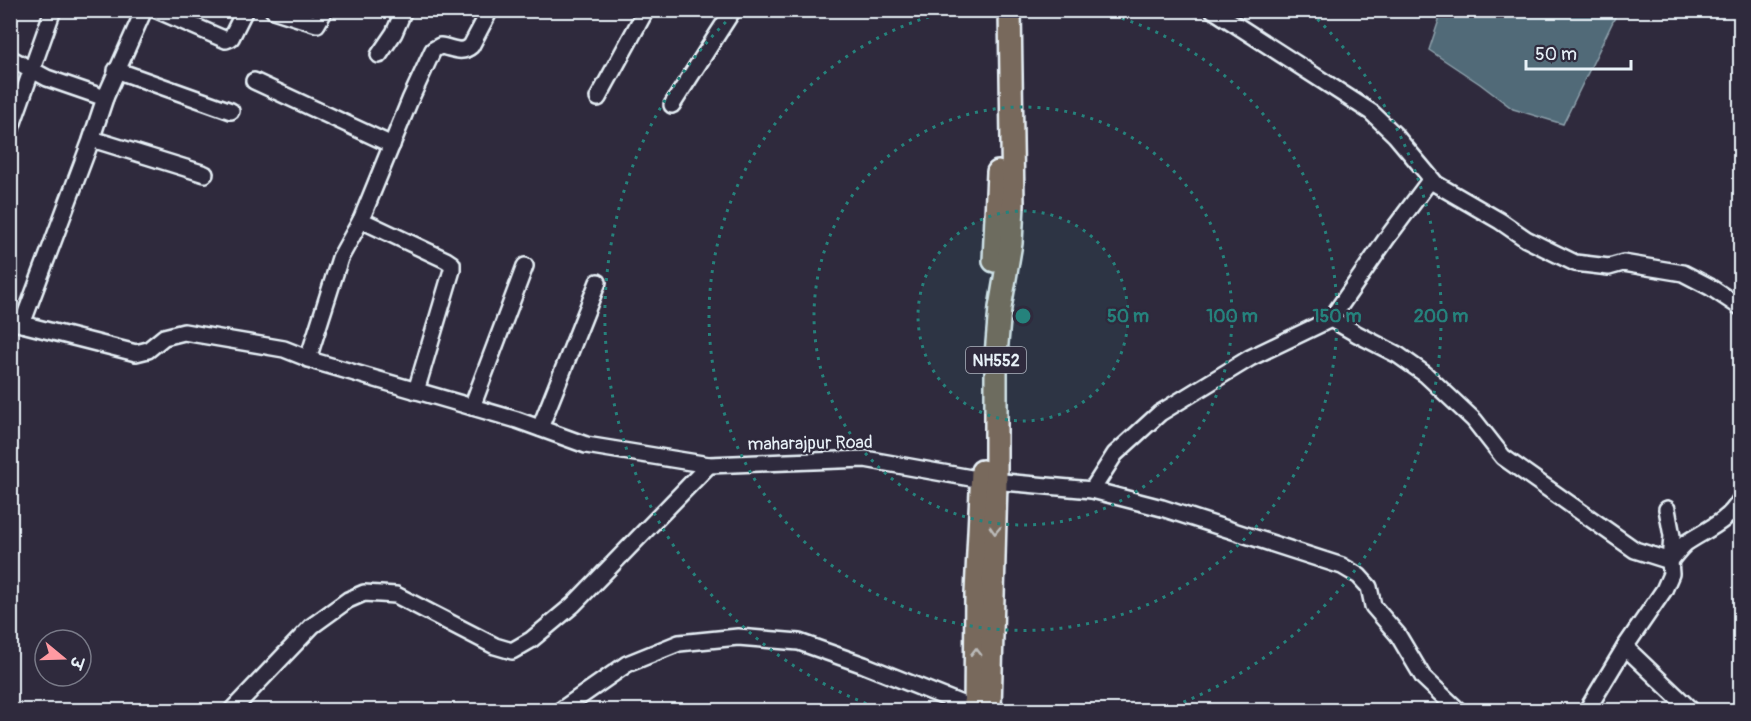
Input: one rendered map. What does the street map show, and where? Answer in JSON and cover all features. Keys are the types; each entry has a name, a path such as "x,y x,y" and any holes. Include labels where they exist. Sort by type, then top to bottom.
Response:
{"highway":[{"name":"NH552","path":"990,711 989,480 981,370 996,241 998,199 996,10"},
{"name":"NH552","path":"976,710 976,593 989,480 1000,308 1011,243 1013,205 1010,10"}],"street":[{"path":"10,131 53,10"},
{"path":"16,323 92,139 116,70 144,10"},
{"path":"157,10 226,40 231,38 245,10"},
{"path":"273,10 317,24 325,10"},
{"path":"379,55 394,33 404,10"},
{"path":"308,359 340,258 361,220 433,50 440,46 466,51 490,10"},
{"path":"598,98 646,10"},
{"path":"672,105 733,10"},
{"path":"1213,10 1371,112 1395,135 1436,184 1500,221 1526,239 1575,263 1609,267 1623,263 1683,273 1710,286 1740,307"},
{"path":"10,58 47,78 105,98"},
{"path":"116,70 231,111"},
{"path":"254,81 392,145"},
{"path":"92,139 205,174"},
{"path":"1092,490 1115,454 1160,413 1250,357 1331,319 1431,179"},
{"path":"361,220 452,264 416,391"},
{"path":"472,407 525,266"},
{"path":"540,428 598,282"},
{"path":"1331,319 1398,355 1425,374 1474,420 1503,457 1635,550 1670,561"},
{"name":"maharajpur Road","path":"16,323 136,353 148,350 164,337 184,332 284,350 540,428 586,445 709,465 865,459 989,480 1092,490 1162,508 1342,566 1359,576 1369,587 1373,606 1398,635 1423,677 1458,711"},
{"path":"232,711 312,626 348,600 364,593 396,596 495,646 512,651 531,640 573,605 709,465"},
{"path":"1670,561 1684,545 1719,525 1735,510 1740,500"},
{"path":"1587,711 1625,647 1664,590 1671,574 1672,536 1667,509"},
{"path":"561,711 627,664 679,644 738,637 799,642 864,665 976,710"},
{"path":"1625,647 1691,711"}],"water":[{"path":"1442,10 1618,11 1563,124 1513,109 1429,50"}]}
